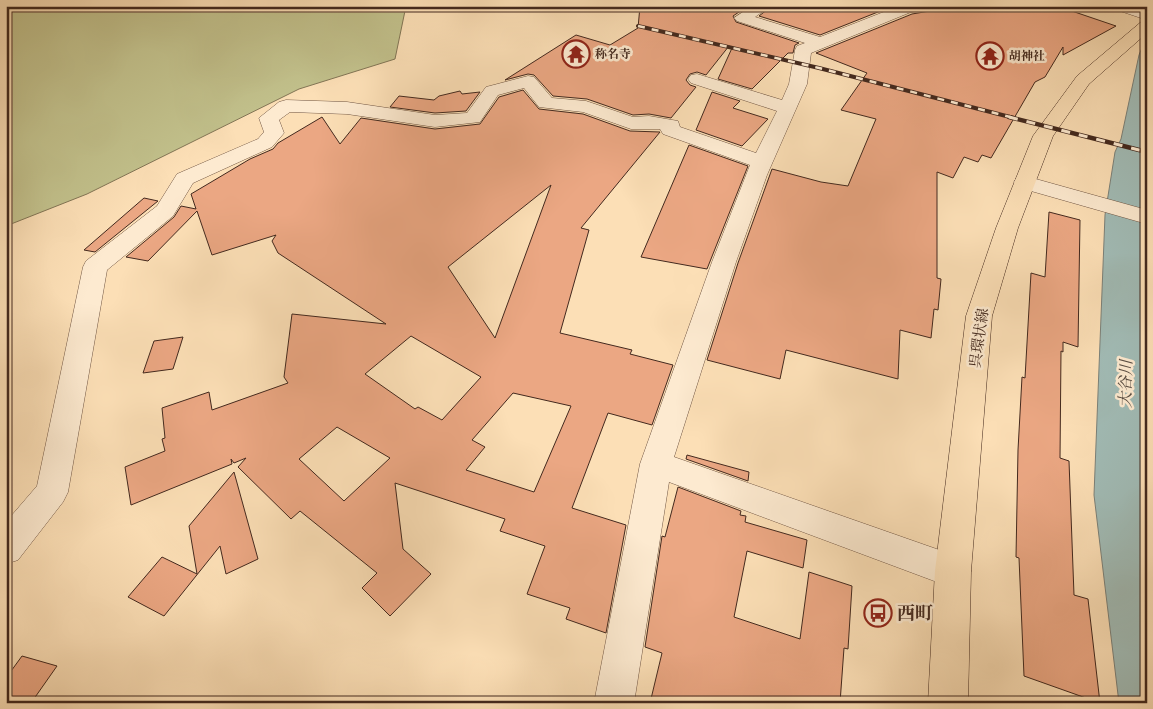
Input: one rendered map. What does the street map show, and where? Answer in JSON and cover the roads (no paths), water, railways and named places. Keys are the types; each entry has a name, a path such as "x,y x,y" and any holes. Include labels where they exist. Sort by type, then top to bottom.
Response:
{"main road":[{"name":"呉環状線","path":"948,703 953,571 979,316 1007,228 1044,136 1083,80 1147,24"}],"street":[{"path":"763,6 742,18 822,43"},
{"path":"614,703 656,464 724,262 762,162 798,84 803,50 908,8 925,6"},
{"path":"1119,6 1147,15"},
{"path":"697,79 788,108"},
{"path":"6,548 52,492 95,267 164,211 185,178 265,144 274,133 269,118 286,106 348,108 399,118 436,121 473,118 492,90 528,81 546,103 586,106 631,123 649,122 671,125 670,130 762,162"},
{"path":"1025,182 1147,217"},
{"path":"656,464 953,571"}],"water":[{"name":"大谷川","path":"1147,42 1147,703 1119,703 1094,495 1105,215 1115,152 1121,139 1139,55 1144,43"}],"railway":[{"path":"638,26 819,68 1014,118"},
{"path":"1009,117 1147,152"}],"place":[{"name":"称名寺","path":"576,54"},
{"name":"胡神社","path":"990,56"},
{"name":"西町","path":"878,613"}]}
